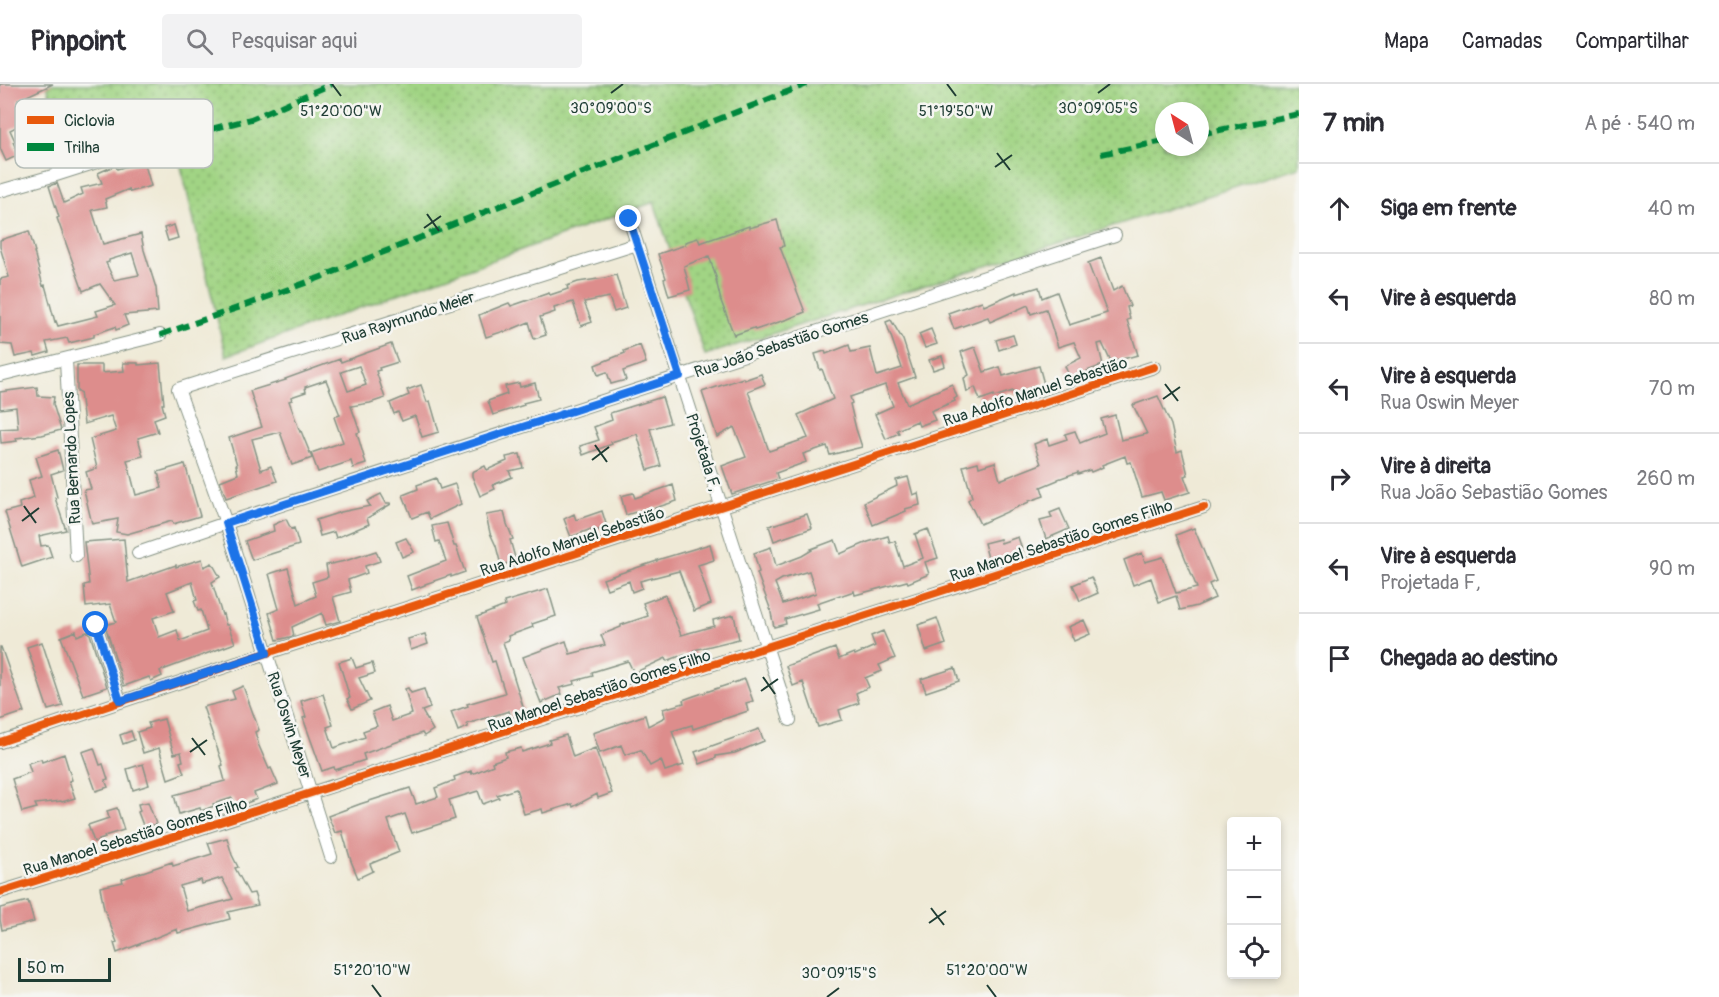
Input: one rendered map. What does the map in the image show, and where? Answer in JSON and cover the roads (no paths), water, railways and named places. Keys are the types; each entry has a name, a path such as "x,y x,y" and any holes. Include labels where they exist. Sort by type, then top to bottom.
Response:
{"street":[{"path":"0,191 78,168"},
{"name":"Projetada F,","path":"629,219 790,720"},
{"name":"Rua João Sebastião Gomes","path":"138,553 1115,235"},
{"name":"Rua Raymundo Meier","path":"178,389 638,244"},
{"path":"0,375 66,360 160,334"},
{"name":"Rua Bernardo Lopes","path":"66,360 76,556"},
{"name":"Rua Adolfo Manuel Sebastião","path":"0,742 267,653 1154,367"},
{"name":"Rua Oswin Meyer","path":"178,389 226,523 331,857"},
{"name":"Rua Manoel Sebastião Gomes Filho","path":"0,892 768,650 1203,507"},
{"path":"96,625 120,701"}],"lane":[{"path":"55,168 56,175"}]}
